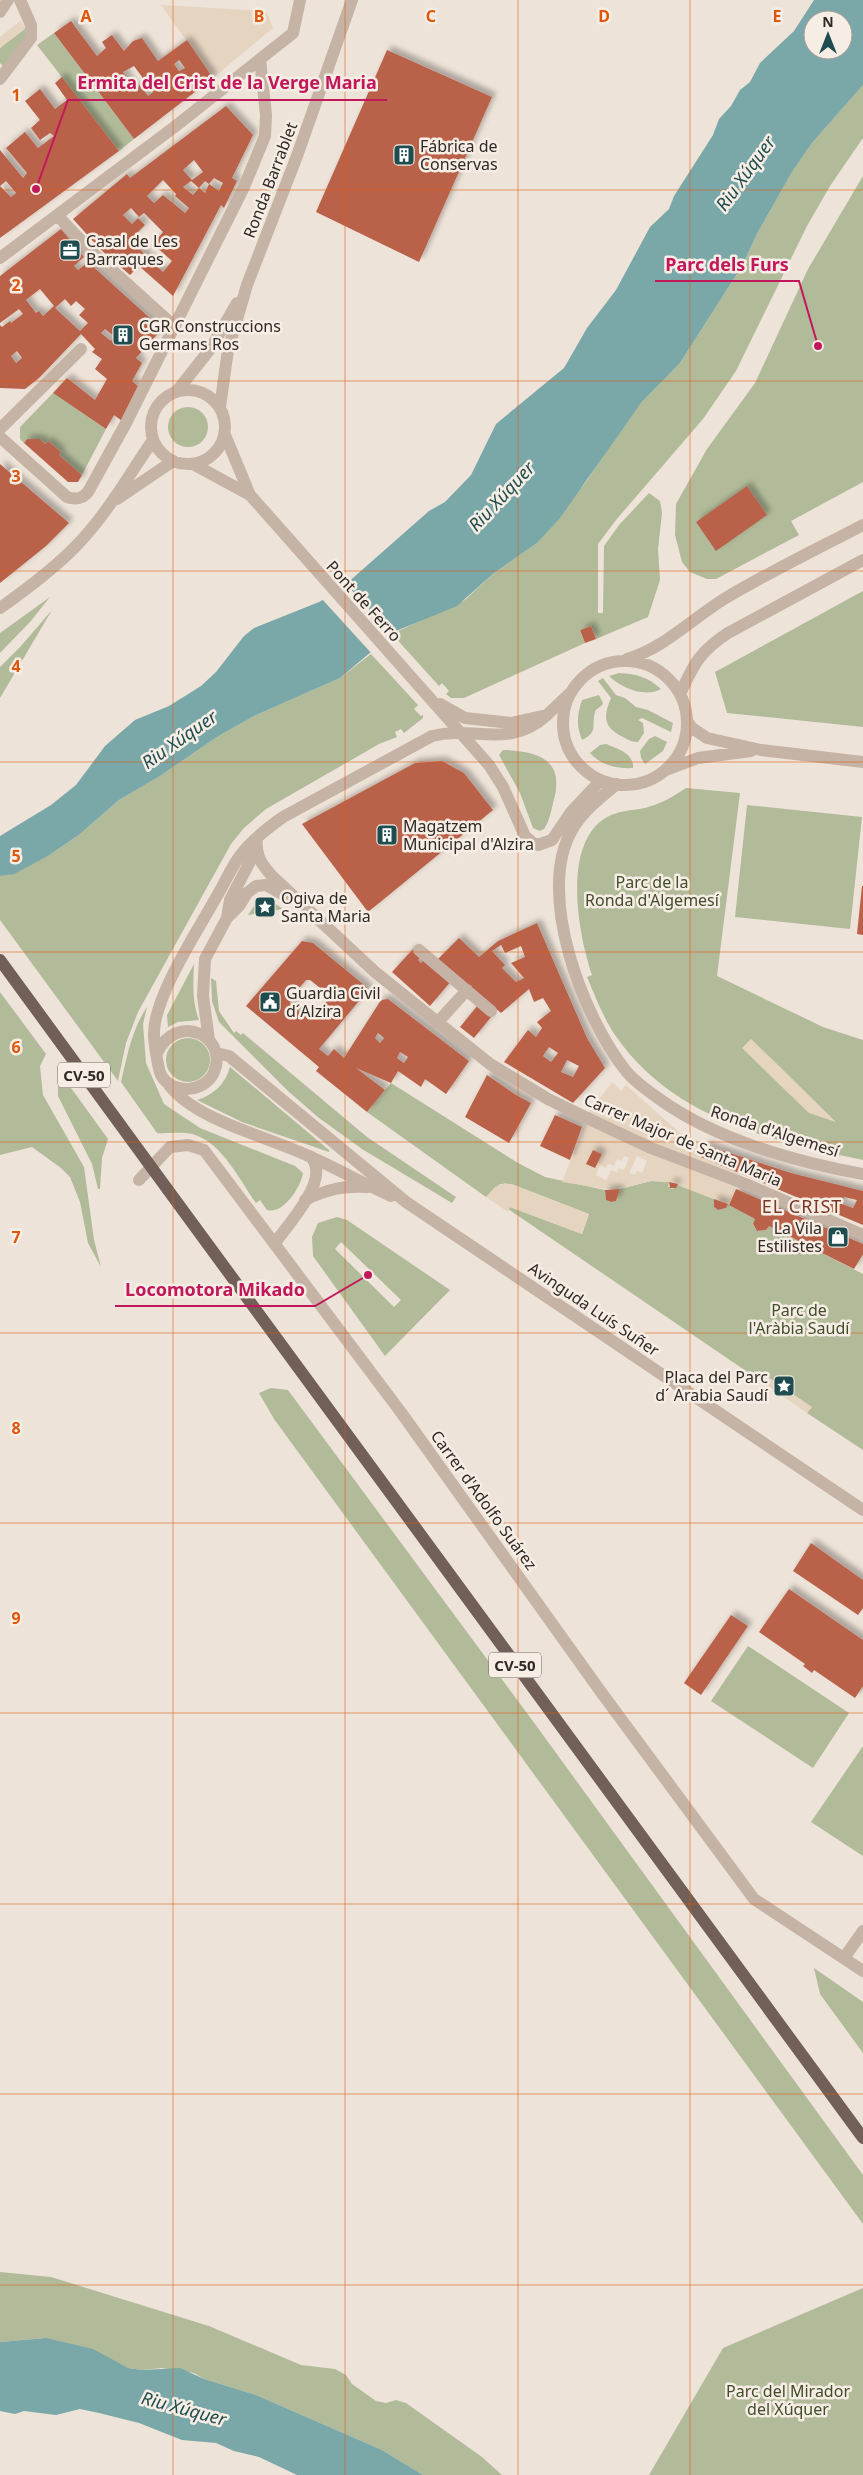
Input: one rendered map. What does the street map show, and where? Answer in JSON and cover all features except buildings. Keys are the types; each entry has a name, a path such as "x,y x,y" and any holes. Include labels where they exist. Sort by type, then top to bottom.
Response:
{"main road":[{"name":"CV-50","path":"0,960 863,2138"}],"street":[{"path":"0,12 8,0"},
{"path":"0,78 31,38 31,25 20,0"},
{"path":"0,258 293,33 300,0"},
{"name":"Ronda Barrablet","path":"246,286 297,156 352,0"},
{"path":"0,437 67,497 74,500 83,498 122,431 244,187 265,136 266,115 260,59"},
{"path":"57,215 92,252 174,327"},
{"path":"178,391 211,348 246,286"},
{"path":"193,464 205,460 215,453 224,435 225,422 220,407 228,350 246,286"},
{"path":"0,429 81,349"},
{"path":"220,407 202,392 178,391 166,397 153,413 151,426 153,440 159,451 173,461 193,464 250,495"},
{"path":"224,435 250,495"},
{"path":"0,608 49,571 78,545 111,503 153,440"},
{"path":"111,503 173,461"},
{"name":"Pont de Ferro","path":"250,495 276,527 428,696"},
{"path":"256,844 230,900 227,918 205,959 202,996 209,1040 216,1053 216,1064 213,1073 201,1086 191,1089 177,1088 168,1083 160,1074 157,1064 154,1036 156,1015 170,983 242,852 256,844 283,817 432,736 458,732 476,735 517,733 533,727 573,690 582,678 598,666 642,654 725,598 863,525"},
{"path":"680,694 695,663 708,646 728,633 863,560"},
{"path":"624,660 653,668 667,678 680,694 687,721 685,740 677,757 664,771"},
{"path":"573,690 566,704 563,718 566,741 577,762 588,773 601,780 617,784 634,784 650,780 664,771 698,758 761,750"},
{"path":"428,696 455,714 475,720 511,723 547,715"},
{"path":"428,696 489,765 503,787 526,836 533,844 544,844 552,840 571,812 601,780"},
{"path":"687,721 692,728 707,738 761,750 863,762"},
{"name":"Ronda d'Algemesí","path":"617,784 602,797 572,830 563,856 558,897 562,927 572,960 601,1034 627,1072 657,1098 694,1122 807,1162 863,1174"},
{"path":"256,844 260,862 300,904"},
{"path":"227,918 240,906 247,893 256,886 266,885 300,904"},
{"name":"Carrer Major de Santa Maria","path":"300,904 437,1023 490,1064 548,1099 651,1148 748,1185 863,1235"},
{"path":"419,950 491,1011"},
{"path":"437,1023 467,990"},
{"path":"157,1053 162,1042 170,1035 180,1031 191,1030 209,1040"},
{"name":"Avinguda Luís Suñer","path":"216,1053 229,1056 406,1202 863,1510"},
{"name":"Avinguda Luís Suñer","path":"168,1083 178,1097 202,1112 312,1157 406,1202"},
{"name":"Carrer d'Adolfo Suárez","path":"139,1180 170,1147 188,1145 204,1150 400,1410 601,1692 754,1899 844,1958"},
{"path":"275,1243 305,1200 315,1182 316,1168 312,1157"},
{"path":"305,1200 327,1190 349,1186 372,1187"},
{"path":"863,1932 844,1958 863,1971"}],"green space":[{"path":"26,28 26,37 3,66 0,63 0,48"},
{"path":"54,33 134,139 119,151 37,45"},
{"path":"863,85 863,138 830,186 807,226 736,371 703,419 616,520 598,544 598,613 603,613 604,546 619,525 649,493 660,501 662,513 658,549 660,580 648,617 596,639 591,626 580,630 585,643 464,698 451,698 446,694 449,691 442,683 439,686 392,634 465,600 494,573 537,543 586,482 641,403 680,363 742,266 758,232 792,172 812,143"},
{"path":"863,176 863,482 791,521 799,535 716,579 707,579 690,572 682,562 675,535 676,504 707,449 755,383 808,269"},
{"path":"53,393 106,429 82,475 59,455 61,452 48,441 45,444 40,439 27,439 24,443 20,439 20,427"},
{"path":"192,407 199,410 205,416 208,427 207,435 199,444 192,447 184,447 177,444 169,435 168,423 171,416 180,408"},
{"path":"863,591 863,727 727,713 715,672"},
{"path":"50,597 30,622 0,653 0,633"},
{"path":"52,610 0,698 0,667"},
{"path":"371,654 418,705 414,709 421,716 423,715 423,718 404,733 401,729 395,732 397,737 379,744 266,809 244,828 231,844 138,1012 126,1043 118,1081 0,920 0,876 14,873 48,856 80,834 119,800 160,776 217,737 254,716 340,678"},
{"path":"619,673 642,677 661,689 655,692 641,692 627,688 609,676"},
{"path":"603,678 616,695 625,698 636,707 648,710 673,723 671,732 642,718 638,720 643,723 644,733 638,742 630,741 616,733 606,721 611,698 598,681"},
{"path":"599,695 603,703 595,712 593,731 582,740 578,720 582,700"},
{"path":"655,736 667,742 663,751 645,764 641,758 640,751 649,739"},
{"path":"606,744 628,755 633,763 633,768 609,765 599,761 590,753 600,745"},
{"path":"503,750 538,756 552,768 556,777 556,788 549,820 544,829 540,831 533,828 520,793 499,755"},
{"name":"Parc de la Ronda d'Algemesí","path":"686,788 740,793 717,976 823,1027 863,1040 863,1160 828,1153 759,1134 726,1122 694,1106 665,1087 638,1063 615,1035 603,1014 587,977 592,975 578,912 577,888 579,865 585,844 595,827 611,815 645,808 671,797"},
{"path":"747,805 862,817 850,929 735,917"},
{"path":"267,898 283,909 248,915 258,900"},
{"path":"194,964 194,999 199,1020 178,1022 168,1027 167,1015"},
{"path":"211,978 216,981 219,1011 234,1033 236,1031 241,1035 243,1033 367,1137 456,1197 452,1203 362,1149 319,1118 288,1091 219,1022 212,1001"},
{"path":"0,992 46,1054 40,1066 43,1095 84,1167 94,1240 101,1267 88,1243 80,1202 70,1177 32,1147 0,1155"},
{"path":"147,1007 143,1024 146,1063 164,1104 200,1128 295,1166 303,1173 302,1179 295,1192 285,1204 273,1210 267,1210 260,1200 256,1203 230,1164 214,1146 205,1140 186,1133 157,1133 121,1082 137,1024"},
{"path":"188,1038 200,1042 206,1048 210,1060 206,1072 200,1078 188,1082 176,1078 170,1072 166,1060 170,1048 176,1042"},
{"path":"230,1067 329,1150 329,1152 242,1122 197,1100 208,1095 222,1084"},
{"path":"58,1070 108,1139 102,1158 100,1189 98,1189 92,1164 58,1096"},
{"name":"Parc de l'Aràbia Saudí","path":"391,1083 518,1163 545,1177 605,1190 606,1200 611,1202 616,1201 620,1189 651,1181 669,1182 668,1186 672,1189 678,1184 714,1199 714,1207 718,1210 726,1208 728,1204 755,1219 753,1225 757,1231 766,1230 769,1226 797,1240 794,1246 798,1254 806,1254 810,1247 863,1274 863,1450 807,1413 811,1407 759,1371 755,1377 508,1209 510,1207 582,1234 589,1214 511,1184 500,1184 486,1197 367,1112"},
{"path":"337,1217 347,1220 450,1290 385,1356 313,1256 312,1237 318,1223","holes":["341,1242 401,1300 394,1307 335,1249"]},
{"path":"271,1388 288,1390 535,1724 863,2175 863,2224 274,1419 259,1393"},
{"path":"748,1646 849,1713 813,1768 711,1701"},
{"path":"863,1746 863,1856 811,1822"},
{"path":"814,1968 863,2002 863,2053 820,1994"},
{"path":"0,2272 51,2277 209,2326 301,2365 335,2369 346,2375 352,2384 376,2401 386,2403 396,2400 406,2403 482,2457 502,2475 423,2475 382,2450 256,2395 204,2379 194,2373 162,2368 142,2370 128,2368 46,2338 0,2342"},
{"name":"Parc del Mirador del Xúquer","path":"863,2288 863,2475 649,2475 723,2348"}],"shaded area":[{"path":"161,5 266,11 273,28 213,78"},
{"path":"20,21 26,28 0,48 0,37"},
{"path":"751,1039 836,1122 809,1113 742,1048"},
{"path":"612,1082 621,1091 626,1085 679,1132 705,1145 701,1157 741,1173 729,1205 669,1182 651,1181 613,1190 562,1182 590,1111","holes":["624,1156 629,1158 624,1170 619,1168 617,1172 611,1170 606,1180 596,1175 600,1165 606,1168 608,1164 614,1166 617,1159 622,1161","637,1156 647,1161 642,1173 637,1171 635,1175 629,1173"]},
{"path":"505,1183 589,1214 582,1234 510,1207 508,1212 486,1197 495,1187"},
{"path":"759,1371 812,1407 807,1413 755,1377"}],"water":[{"name":"Riu Xúquer","path":"814,0 863,0 863,85 812,143 792,172 758,232 742,266 680,363 641,403 560,518 537,543 494,573 457,606 396,631 340,678 254,716 217,737 160,776 119,800 80,834 48,856 14,874 0,876 0,836 51,805 76,785 105,746 135,720 169,706 201,686 216,672 244,636 254,628 319,602 337,592 429,511 445,502 471,475 496,424 564,368 587,328 616,290 650,227 669,209 674,196 713,135 719,119 731,106 740,90 750,82 760,63 794,31 803,17 803,60 853,60 853,10 808,10"},
{"name":"Riu Xúquer","path":"46,2338 93,2349 128,2368 142,2370 180,2368 204,2379 256,2395 382,2450 423,2475 297,2475 259,2457 234,2451 216,2443 182,2440 139,2423 99,2413 80,2409 56,2415 24,2411 15,2414 0,2411 0,2342"}],"pier":[{"path":"344,582 394,636 373,655 321,598"}],"place":[{"name":"Fábrica de Conservas","path":"404,155"},
{"name":"Ermita del Crist de la Verge Maria","path":"36,189"},
{"name":"Casal de Les Barraques","path":"70,250"},
{"name":"CGR Construccions Germans Ros","path":"123,335"},
{"name":"Parc dels Furs","path":"818,346"},
{"name":"Magatzem Municipal d'Alzira","path":"387,835"},
{"name":"Ogiva de Santa Maria","path":"265,907"},
{"name":"Guardia Civil d´Alzira","path":"270,1002"},
{"name":"La Vila Estilistes","path":"838,1237"},
{"name":"Locomotora Mikado","path":"368,1275"},
{"name":"Placa del Parc d´ Arabia Saudí","path":"784,1386"}],"district":[{"name":"EL CRIST","path":"802,1206"}]}
